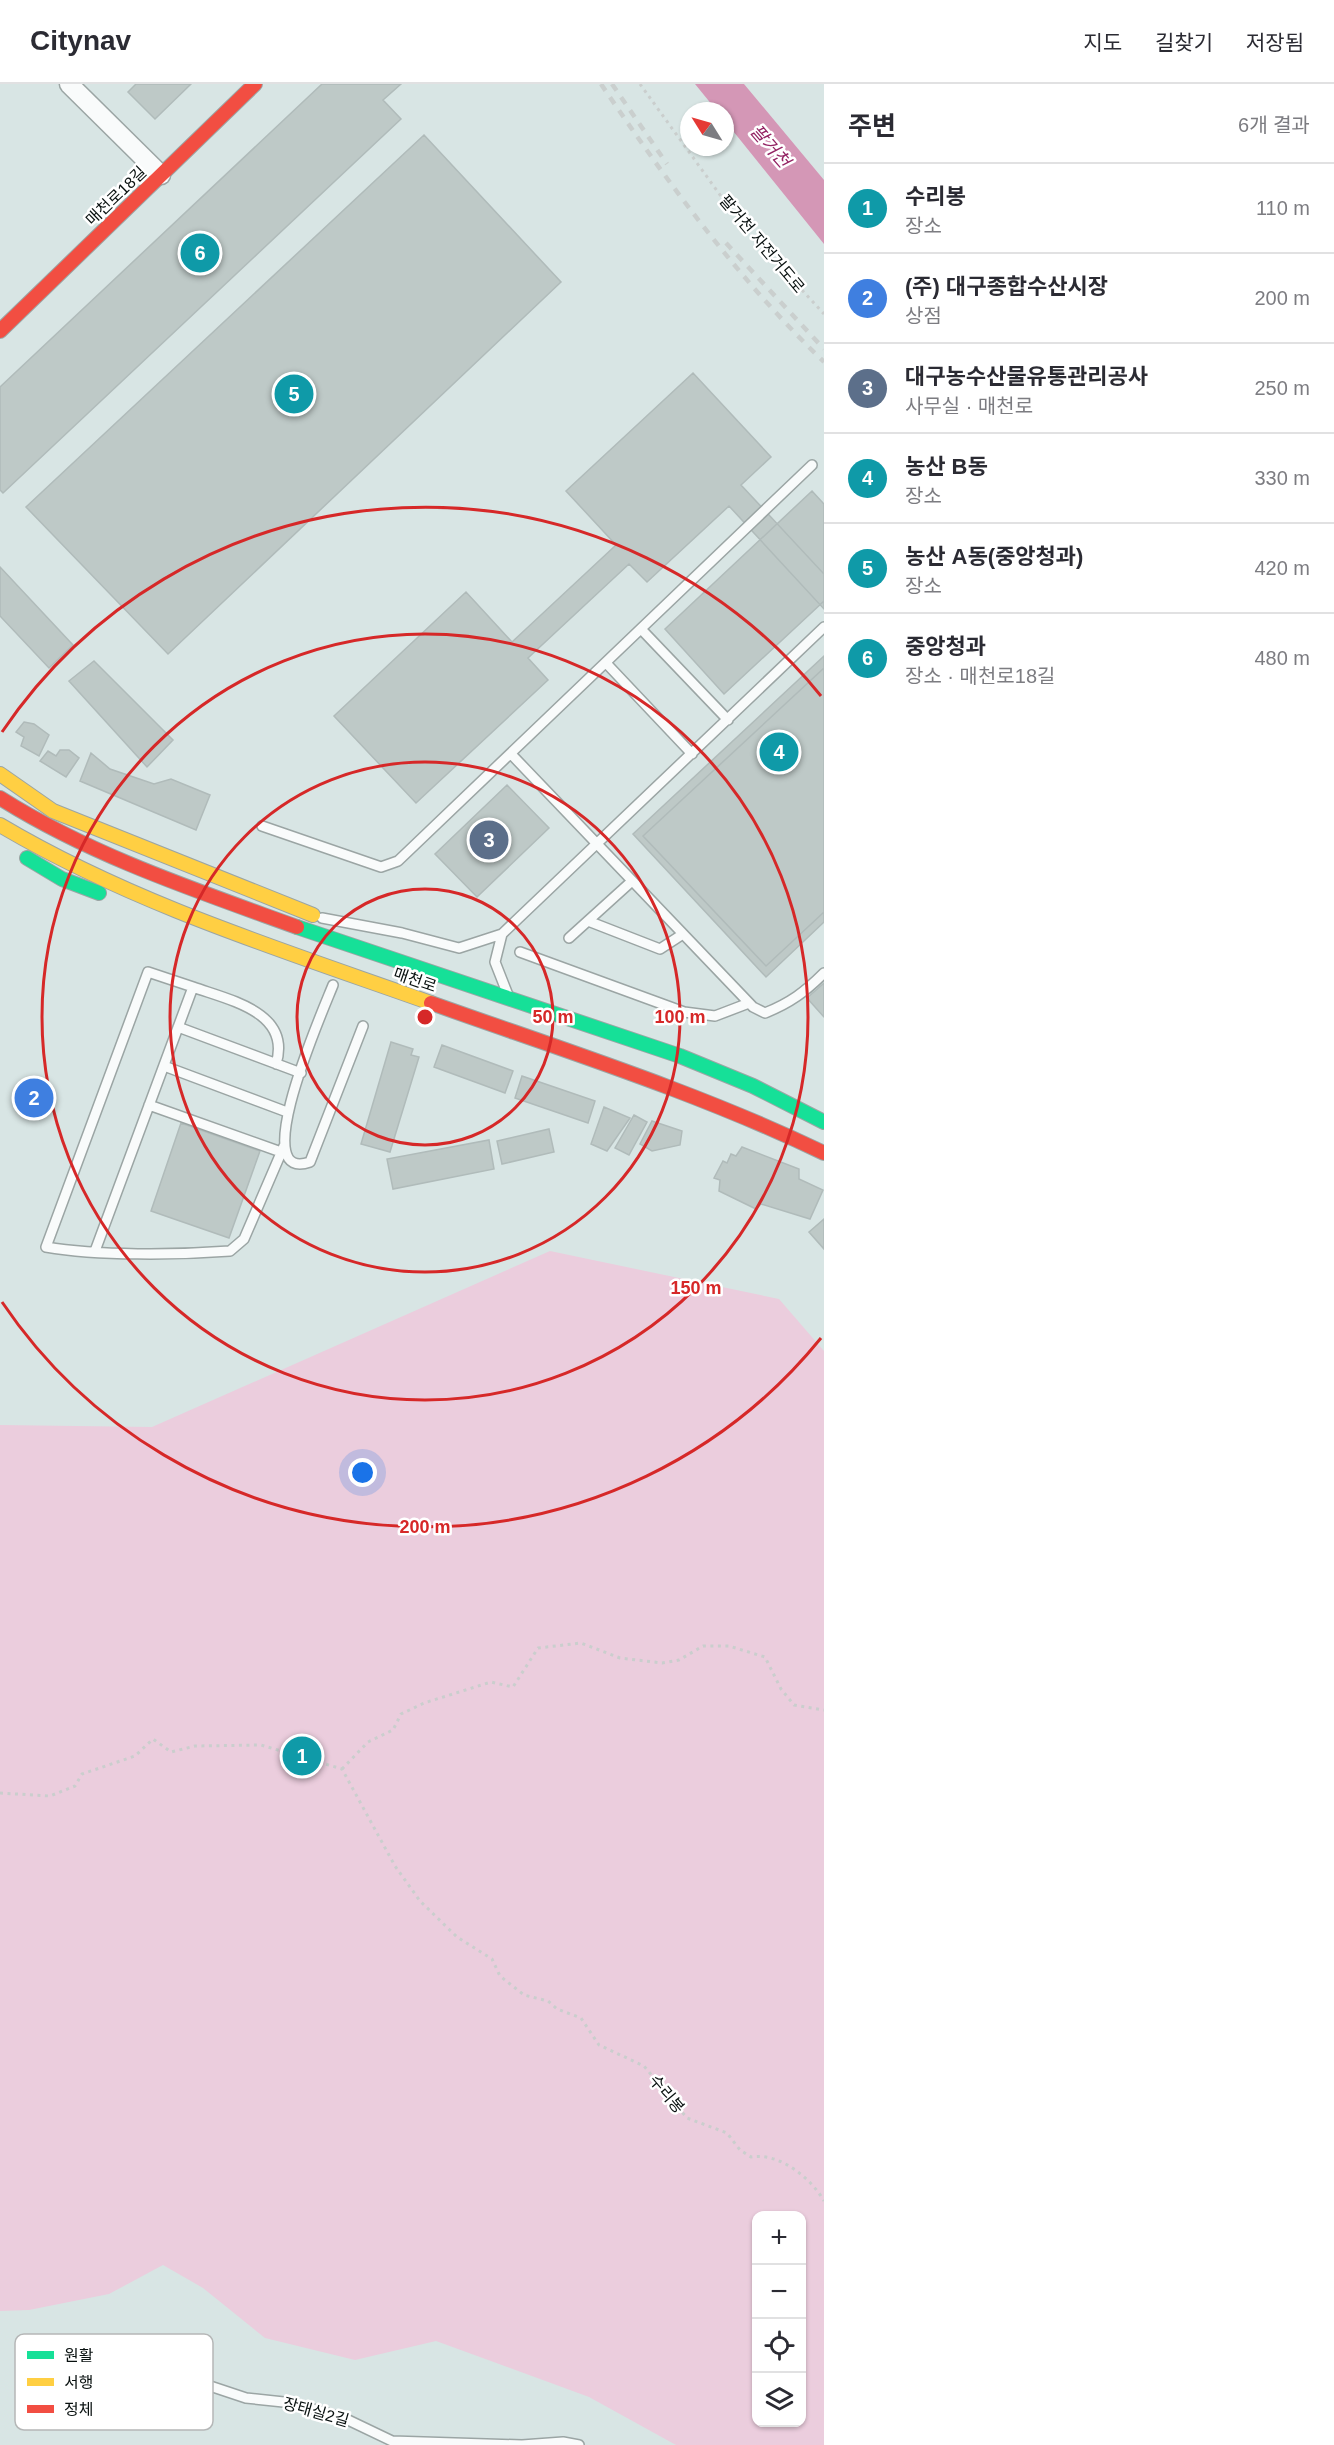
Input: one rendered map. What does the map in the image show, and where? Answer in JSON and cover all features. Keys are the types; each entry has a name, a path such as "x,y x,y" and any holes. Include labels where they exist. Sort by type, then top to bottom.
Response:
{"main road":[{"name":"매천로18길","path":"0,331 255,84"},
{"path":"0,774 53,811 186,866 347,928 377,956"},
{"name":"매천로","path":"0,798 33,820 114,859 377,956 690,1059 766,1089 824,1122"},
{"name":"매천로","path":"0,825 21,838 91,872 170,906 367,981 676,1087 795,1138 824,1153"},
{"path":"15,851 62,879 258,957"},
{"path":"328,983 367,981"},
{"path":"766,1089 812,1100"},
{"path":"795,1138 824,1162"}],"street":[{"path":"69,84 89,90 161,174"}],"lane":[{"path":"262,826 381,867 398,861 812,465"},
{"path":"322,918 402,933 459,948 501,934 824,627"},
{"path":"641,629 728,720"},
{"path":"606,663 692,754"},
{"path":"511,754 749,1003 765,1013 786,1005 798,998 824,973"},
{"path":"569,938 632,881"},
{"path":"588,921 660,949 683,934"},
{"path":"501,934 495,962 510,1000"},
{"path":"520,952 684,1012 715,1016 749,1003"},
{"path":"276,1064 280,1051 277,1033 266,1018 245,1006 148,972 46,1247 95,1251 230,1251 244,1239 282,1149 287,1112 328,983"},
{"path":"95,1251 193,987"},
{"path":"149,1105 282,1149 292,1163 300,1165 310,1162 363,1026"},
{"path":"178,1027 301,1073"},
{"path":"164,1066 287,1112"},
{"name":"장태실2길","path":"213,2387 246,2398 294,2403 346,2419 392,2441 522,2445 563,2442 579,2445"}],"path":[{"name":"팔거천 자전거도로","path":"640,84 741,224 824,314"},
{"path":"0,1793 14,1792 50,1796 75,1786 82,1774 135,1756 153,1739 171,1752 195,1746 261,1745 342,1769 368,1742 393,1730 401,1714 424,1703 491,1682 513,1687 538,1648 581,1643 620,1658 662,1663 679,1660 703,1646 729,1646 765,1657 781,1689 794,1705 824,1710"},
{"name":"수리봉","path":"342,1769 395,1866 420,1901 457,1937 492,1959 500,1976 524,1995 548,2001 557,2009 581,2018 599,2045 644,2066 687,2118 727,2133 740,2150 751,2157 763,2155 813,2182 824,2200"}],"shaded area":[{"path":"550,1251 779,1299 824,1351 824,2445 676,2445 589,2397 436,2341 355,2360 265,2338 203,2288 163,2265 109,2294 29,2310 0,2311 0,1425 152,1427"}],"water":[{"name":"팔거천","path":"695,84 744,84 824,180 824,244 734,132 734,102 710,102"}],"building":[{"path":"136,84 191,84 155,119 128,92"},
{"path":"322,84 401,84 383,100 401,119 3,493 0,490 0,387"},
{"path":"424,135 561,282 168,654 26,507"},
{"path":"693,373 771,457 741,485 824,574 824,609 729,506 647,582 629,564 528,658 548,680 416,803 334,716 466,592 512,642 616,545 566,491"},
{"path":"812,491 824,504 824,601 724,694 665,629"},
{"path":"0,567 73,645 49,668 0,616"},
{"path":"824,656 824,922 766,977 633,834"},
{"path":"94,661 173,740 147,767 69,681"},
{"path":"824,668 824,912 766,966 643,836"},
{"path":"24,722 34,724 49,735 39,756 21,746 24,737 16,732"},
{"path":"60,750 69,750 79,758 66,777 40,761 48,751 56,756"},
{"path":"91,753 110,769 154,784 171,779 210,795 196,830 80,781"},
{"path":"507,785 549,828 477,897 435,854"},
{"path":"824,983 824,1017 807,998"},
{"path":"391,1042 413,1049 411,1055 419,1057 390,1152 361,1144"},
{"path":"442,1045 513,1071 505,1093 434,1067"},
{"path":"522,1076 595,1101 588,1123 515,1098"},
{"path":"604,1107 630,1118 607,1151 591,1144"},
{"path":"634,1115 647,1122 629,1155 615,1148"},
{"path":"652,1121 682,1131 680,1145 652,1151 640,1144"},
{"path":"181,1123 260,1151 229,1238 151,1211"},
{"path":"549,1129 554,1152 502,1164 497,1141"},
{"path":"489,1140 494,1169 393,1189 387,1159"},
{"path":"742,1147 799,1169 799,1179 823,1190 810,1219 761,1204 756,1209 719,1191 720,1180 714,1178 723,1161 727,1163 731,1154 736,1156"},
{"path":"824,1219 824,1249 809,1232"}],"railway":[{"path":"601,84 678,194 733,264 824,362"},
{"path":"612,84 667,164"},
{"path":"726,243 824,349"}],"traffic: fast":[{"path":"27,858 62,879 99,893"},
{"path":"297,927 680,1056 753,1086 824,1122"}],"traffic: slow":[{"path":"0,774 53,811 313,915"},
{"path":"0,825 103,879 156,902 266,945 431,1003"}],"traffic: jam":[{"path":"0,331 255,84"},
{"path":"0,798 35,819 108,855 297,927"},
{"path":"431,1003 679,1091 824,1153"}],"place":[{"name":"중앙청과","path":"200,253"},
{"name":"농산 A동(중앙청과)","path":"294,394"},
{"name":"농산 B동","path":"779,752"},
{"name":"대구농수산물유통관리공사","path":"489,840"},
{"name":"(주) 대구종합수산시장","path":"34,1098"},
{"name":"수리봉","path":"302,1756"}]}
